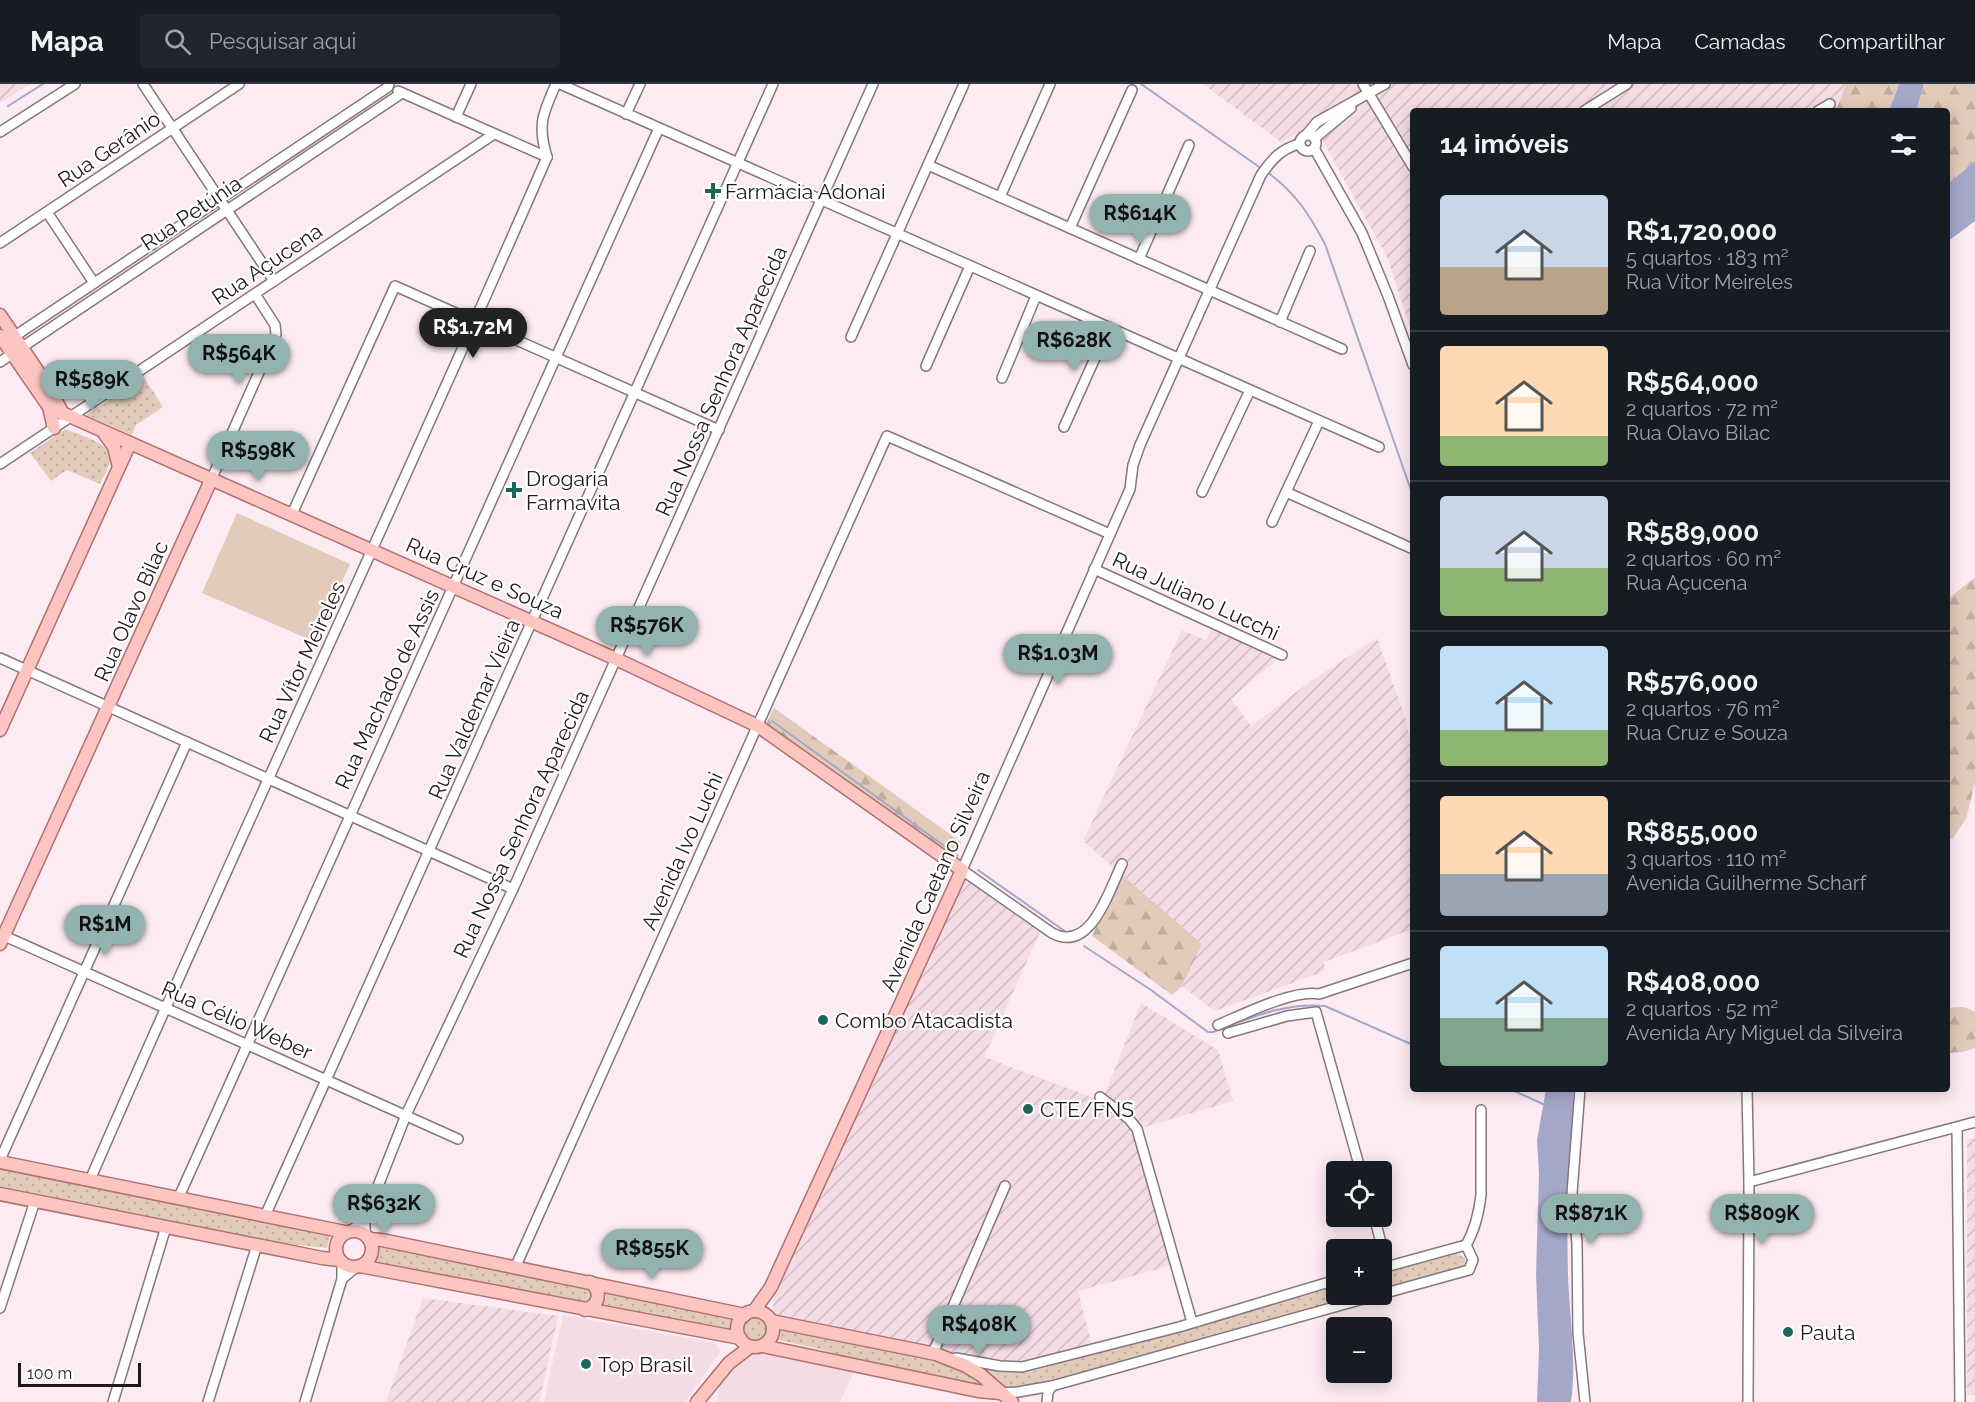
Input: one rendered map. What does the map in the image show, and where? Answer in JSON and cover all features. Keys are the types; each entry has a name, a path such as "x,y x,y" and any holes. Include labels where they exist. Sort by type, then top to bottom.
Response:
{"main road":[{"path":"0,315 5,340 51,391 67,415"},
{"path":"17,351 49,407 54,428"},
{"name":"Rua Cruz e Souza","path":"49,407 532,621 758,726 962,870"},
{"path":"104,432 114,447 119,467"},
{"path":"0,730 130,443"},
{"name":"Rua Olavo Bilac","path":"1,938 109,707 212,478"},
{"name":"Avenida Caetano Silveira","path":"749,1313 771,1287 962,870"},
{"path":"0,1161 265,1216 349,1231 367,1237 515,1268 749,1313 935,1354 966,1366 981,1375 1012,1402"},
{"path":"0,1194 340,1261"},
{"path":"349,1231 339,1237 335,1244 335,1252 345,1265 585,1310 978,1391 1000,1393"},
{"path":"358,1267 367,1262 371,1255 372,1247 367,1237"},
{"path":"585,1310 595,1305 598,1298 595,1287 590,1282"},
{"name":"Avenida Caetano Silveira","path":"770,1318 771,1287"},
{"path":"748,1343 738,1334 738,1323 749,1313"},
{"path":"697,1402 748,1343 771,1338 773,1332 770,1318"},
{"path":"920,1379 969,1395 980,1402"},
{"path":"712,1385 712,1402"}],"street":[{"path":"0,132 75,84"},
{"path":"143,84 274,281"},
{"name":"Rua Gerânio","path":"0,243 239,84"},
{"path":"456,117 471,84"},
{"path":"547,157 541,121 556,84"},
{"path":"560,84 1379,447"},
{"path":"626,114 640,84"},
{"name":"Rua Valdemar Vieira","path":"265,1216 773,84"},
{"name":"Rua Nossa Senhora Aparecida","path":"367,1237 365,1219 406,1115 513,889 873,84"},
{"path":"851,337 964,84"},
{"path":"1000,197 1050,84"},
{"path":"1363,84 1410,163"},
{"path":"1311,136 1317,122 1385,84"},
{"path":"1589,108 1628,84"},
{"path":"386,85 547,157"},
{"name":"Rua Petúnia","path":"5,340 220,199 386,85"},
{"path":"1070,228 1132,90"},
{"name":"Rua Petúnia","path":"0,362 402,93"},
{"path":"1823,108 1830,104"},
{"name":"Rua Machado de Assis","path":"178,1198 659,128"},
{"name":"Rua Açucena","path":"0,464 54,428 67,415 255,294 494,134"},
{"path":"1311,136 1302,137 1299,144 1306,151 1314,148"},
{"path":"1311,136 1316,143 1314,148 1362,233 1410,356"},
{"name":"Avenida Caetano Silveira","path":"962,870 1130,489 1140,445 1261,175 1271,161 1287,147 1299,144"},
{"path":"1139,259 1189,145"},
{"name":"Rua Vítor Meireles","path":"90,1180 268,779 374,550 547,157"},
{"path":"928,165 1342,349"},
{"path":"47,212 94,283"},
{"path":"1280,322 1310,251"},
{"path":"926,366 970,266"},
{"path":"292,514 395,286 719,430"},
{"name":"Rua Olavo Bilac","path":"212,478 276,334 275,325 255,294"},
{"path":"1002,378 1036,296"},
{"path":"60,306 68,317"},
{"path":"1064,427 1109,327"},
{"path":"1202,492 1250,390"},
{"path":"1272,522 1319,421"},
{"name":"Avenida Ivo Luchi","path":"515,1268 887,436 1110,534"},
{"path":"1286,492 1410,548"},
{"name":"Rua Juliano Lucchi","path":"1094,569 1282,655"},
{"path":"0,658 513,889"},
{"path":"0,1161 187,742"},
{"path":"962,870 1052,933 1065,938 1075,937 1089,928 1122,864"},
{"name":"Rua Célio Weber","path":"1,938 84,971 458,1139"},
{"path":"1218,1025 1274,1002 1303,994 1319,996 1410,964"},
{"path":"1319,996 1316,1011 1358,1161"},
{"path":"1228,1033 1287,1016 1316,1011"},
{"path":"1580,1092 1572,1192 1577,1243 1578,1333 1584,1402"},
{"path":"1747,1092 1748,1402"},
{"path":"1100,1096 1129,1119 1137,1129 1192,1322"},
{"path":"1392,1291 1469,1270 1473,1260 1466,1245 1477,1218 1481,1195 1481,1110"},
{"path":"1749,1182 1975,1122"},
{"path":"1957,1128 1960,1402"},
{"path":"1005,1186 935,1354 1000,1366 1022,1367 1192,1322 1326,1283"},
{"path":"0,1308 35,1201"},
{"name":"Rua Nossa Senhora Aparecida","path":"349,1231 365,1219"},
{"path":"113,1402 166,1227"},
{"path":"208,1402 257,1245"},
{"path":"1392,1265 1466,1245"},
{"path":"305,1402 342,1279 340,1261"},
{"path":"342,1279 358,1267"},
{"path":"1000,1393 1052,1386 1342,1305"},
{"path":"1047,1402 1052,1386"}],"shaded area":[{"path":"0,84 30,84 0,103"},
{"path":"1203,84 1846,84 1837,108 1410,108 1410,327 1387,257 1313,123 1281,142"},
{"path":"1211,629 1278,659 1231,699 1251,726 1311,681 1377,638 1405,717 1410,739 1410,930 1324,962 1325,971 1215,1011 1182,986 1201,944 1083,841 1182,630 1206,640"},
{"path":"964,876 1041,930 984,1057 1102,1101 1141,1003 1218,1050 1233,1101 1141,1128 1173,1265 1078,1291 1092,1346 1014,1364 772,1315 775,1288"},
{"path":"1975,1138 1975,1395 1967,1395 1967,1140"},
{"path":"423,1298 558,1316 539,1402 386,1402"},
{"path":"563,1315 715,1343 721,1351 685,1402 544,1402"},
{"path":"755,1351 854,1372 840,1402 718,1402 718,1387 741,1358"}],"green space":[{"path":"1846,84 1899,84 1890,108 1837,108"},
{"path":"1924,84 1975,84 1975,161 1950,182 1950,108 1917,108"},
{"path":"143,376 163,407 136,425 132,435 86,415"},
{"path":"65,429 94,440 106,449 110,461 100,484 67,470 51,481 30,453"},
{"path":"237,513 350,564 315,642 202,593"},
{"path":"1975,577 1975,783 1966,819 1950,839 1950,598"},
{"path":"774,708 961,842 954,858 764,728"},
{"path":"1121,874 1202,944 1182,986 1172,995 1092,936"},
{"path":"1963,1007 1975,1012 1975,1048 1950,1053 1950,1008"},
{"path":"0,1165 331,1232 327,1248 262,1241 0,1187"},
{"path":"376,1244 586,1287 593,1295 589,1302 572,1300 374,1264"},
{"path":"1457,1254 1465,1258 1466,1265 1461,1269 1392,1288 1392,1271"},
{"path":"604,1287 733,1320 731,1330 600,1307 606,1298"},
{"path":"1326,1290 1326,1305 1334,1305 1064,1380 1002,1391 977,1367 1016,1373 1029,1372"},
{"path":"755,1316 764,1320 768,1329 764,1338 755,1342 746,1338 742,1329 746,1320"},
{"path":"781,1328 957,1364 994,1390 895,1370 778,1340"}],"water":[{"path":"1899,84 1924,84 1917,108 1890,108"},
{"path":"1975,161 1975,221 1950,240 1950,182"},
{"path":"1545,1092 1574,1092 1568,1227 1573,1354 1571,1402 1537,1402 1539,1350 1536,1274 1539,1174 1537,1140"}],"waterway":[{"path":"8,106 43,84"},
{"path":"1141,84 1262,169"},
{"path":"1267,172 1286,187 1300,204 1325,244 1410,487"},
{"path":"772,721 958,856"},
{"path":"978,870 1066,932"},
{"path":"1084,946 1151,990 1208,1032 1282,1009 1310,1005 1325,1006 1410,1044"},
{"path":"1517,1092 1545,1105"}],"place":[{"name":"Farmácia Adonai","path":"713,191"},
{"name":"Drogaria Farmavita","path":"514,490"},
{"name":"Combo Atacadista","path":"823,1020"},
{"name":"CTE/FNS","path":"1028,1109"},
{"name":"Pauta","path":"1788,1332"},
{"name":"Top Brasil","path":"586,1364"}]}
